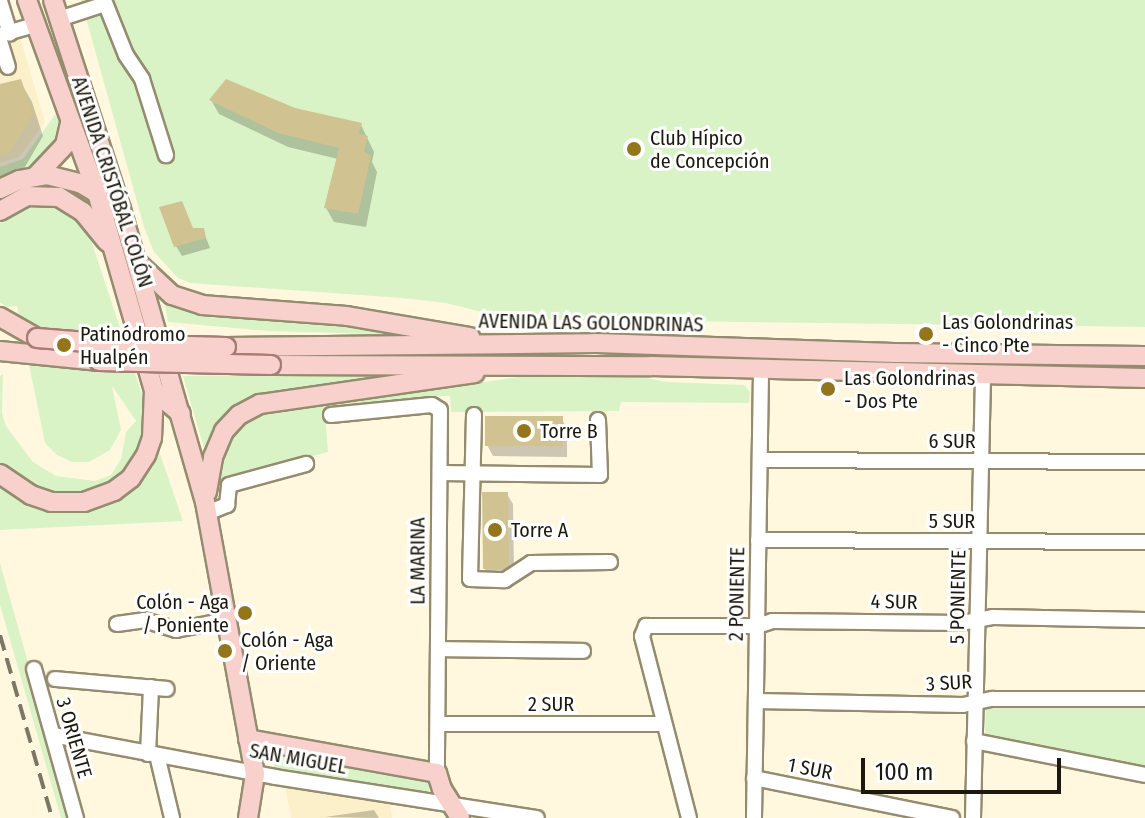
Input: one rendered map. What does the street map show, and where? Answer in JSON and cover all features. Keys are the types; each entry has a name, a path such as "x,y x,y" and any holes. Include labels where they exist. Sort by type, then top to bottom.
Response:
{"main road":[{"name":"AVENIDA CRISTÓBAL COLÓN","path":"27,0 97,193 154,391"},
{"name":"AVENIDA CRISTÓBAL COLÓN","path":"53,0 135,258 206,508 255,774 248,818"},
{"path":"36,176 65,145 70,122"},
{"path":"0,189 36,176 70,179 97,193 125,225"},
{"path":"0,211 27,196 59,197 83,212 114,254"},
{"path":"135,258 165,290 191,303 382,320 500,343"},
{"path":"0,317 37,338"},
{"name":"AVENIDA LAS GOLONDRINAS","path":"0,332 37,338 269,356 872,374 1145,378"},
{"name":"AVENIDA LAS GOLONDRINAS","path":"42,357 156,364 500,343 1145,356"},
{"path":"0,351 42,357"},
{"path":"983,376 990,365 1005,355"},
{"path":"0,367 42,357"},
{"path":"206,508 209,471 221,437 239,415 260,404 529,365"},
{"path":"154,391 181,414"},
{"path":"0,474 31,495 51,502 84,502 114,491 131,478 146,455 153,426 154,391"},
{"name":"SAN MIGUEL","path":"248,739 437,773"},
{"name":"LA MARINA","path":"437,773 439,785 456,810"}],"street":[{"path":"0,1 8,67"},
{"path":"59,19 104,2 126,55 142,79 166,155"},
{"path":"3,37 35,25"},
{"path":"872,374 888,366 894,353"},
{"name":"2 PONIENTE","path":"754,818 761,371"},
{"name":"5 PONIENTE","path":"973,818 983,376"},
{"name":"LA MARINA","path":"331,415 435,405 440,413 437,773"},
{"path":"474,415 470,579 505,580 531,563 610,562"},
{"path":"440,473 600,475 598,420"},
{"name":"6 SUR","path":"760,460 1145,462"},
{"path":"206,508 227,505 230,485 306,464"},
{"name":"5 SUR","path":"758,540 1145,542"},
{"path":"117,624 144,620 176,630 226,620"},
{"name":"4 SUR","path":"664,724 642,636 644,628 653,624 757,626 772,621 962,623 977,620 1145,620"},
{"path":"439,649 583,651"},
{"name":"3 ORIENTE","path":"34,669 76,818"},
{"path":"55,679 167,689"},
{"path":"151,687 152,754 172,818"},
{"name":"3 SUR","path":"756,701 975,703 992,699 1145,699"},
{"name":"2 SUR","path":"438,724 664,724"},
{"path":"664,724 689,818"},
{"name":"SAN MIGUEL","path":"53,735 456,810 537,818"},
{"path":"974,741 1145,775"},
{"name":"1 SUR","path":"754,778 952,818"}],"shaded area":[{"path":"0,0 9,0 45,122 19,157 0,163"},
{"path":"294,784 390,801 392,818 291,818 285,787"}],"green space":[{"name":"Club Hípico de Concepción","path":"81,0 1145,0 1145,327 510,319 446,303 402,298 190,283 178,278 154,252 144,227"},
{"path":"62,105 64,120 59,139 33,167 0,182 0,167 23,159"},
{"name":"Patinódromo Hualpén","path":"51,202 70,210 88,231 143,397 146,419 145,437 132,467 110,488 60,498 21,481 0,464 0,376 3,374 2,413 6,426 33,462 56,476 95,481 111,475 121,459 126,432 136,421 112,386 121,430 110,450 89,462 72,462 57,455 45,443 17,306 7,307 0,302 0,223 24,204"},
{"path":"164,298 184,310 217,315 356,325 411,335 267,331 168,322"},
{"path":"411,374 260,396 229,410 204,448 183,376"},
{"path":"526,376 637,376 667,382 744,385 750,392 749,403 621,402 619,411 451,412 450,396 427,396 325,412 328,452 218,481 220,457 226,444 239,424 253,415"},
{"path":"158,448 183,521 0,530 0,479 36,505 68,513 94,508 118,501 140,483"},
{"path":"0,563 72,818 61,818 0,605"},
{"path":"1145,706 1145,769 985,735 986,707"},
{"path":"281,753 424,778 429,782 429,791 417,795 276,770 273,763"}],"building":[{"path":"21,79 33,114 10,152 0,154 0,84"},
{"path":"226,79 295,108 362,123 359,134 368,136 364,151 371,156 358,214 324,208 339,148 278,133 209,100"},
{"path":"182,201 193,228 204,228 206,238 174,247 159,207"},
{"name":"Torre B","path":"485,416 563,416 563,446 485,446"},
{"name":"Torre A","path":"482,492 508,492 509,565 504,569 483,569"}],"railway":[{"path":"0,635 52,818"}],"place":[{"name":"Club Hípico de Concepción","path":"634,149"},
{"name":"Las Golondrinas - Cinco Pte","path":"926,334"},
{"name":"Patinódromo Hualpén","path":"64,345"},
{"name":"Las Golondrinas - Dos Pte","path":"828,389"},
{"name":"Torre B","path":"524,431"},
{"name":"Torre A","path":"495,530"},
{"name":"Colón - Aga / Poniente","path":"245,613"},
{"name":"Colón - Aga / Oriente","path":"225,651"}]}
